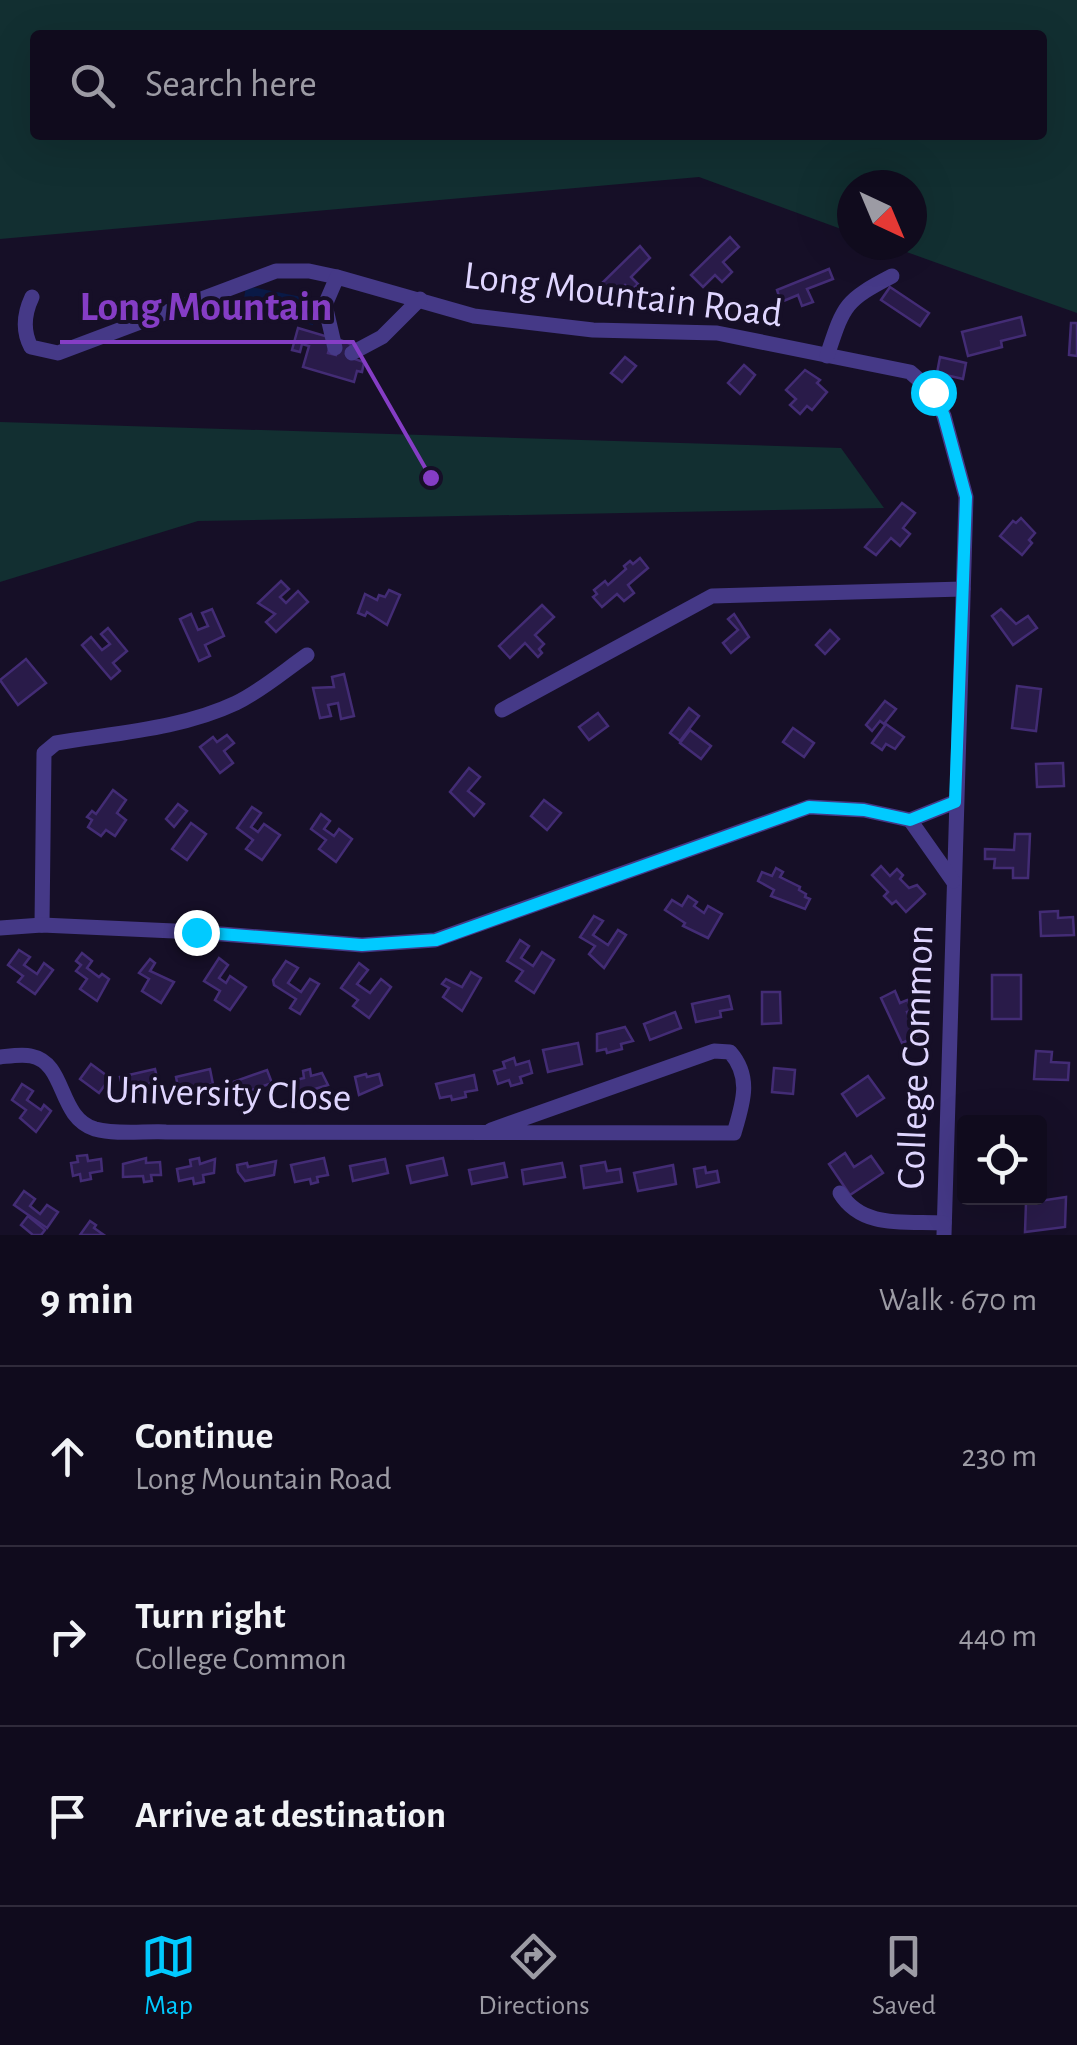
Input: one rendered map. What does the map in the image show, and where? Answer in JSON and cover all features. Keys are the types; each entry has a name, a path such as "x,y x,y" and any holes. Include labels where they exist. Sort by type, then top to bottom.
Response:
{"street":[{"name":"Long Mountain Road","path":"32,298 26,311 26,338 31,348 43,352 58,352 276,271 309,271 474,316 593,330 717,334 910,372 933,392 944,416 966,497 955,802"},
{"path":"827,356 842,312 853,298 892,276"},
{"path":"334,348 325,305 337,277"},
{"name":"Long Mountain Road","path":"352,353 382,337 420,299"},
{"path":"502,710 712,596 963,589"},
{"path":"42,926 44,753 48,747 207,714 239,702 307,655"},
{"path":"0,928 196,932 362,945 436,940 809,807 864,810 910,820 955,802"},
{"name":"College Common","path":"944,1229 955,802"},
{"name":"College Common","path":"910,820 954,881"},
{"name":"University Close","path":"0,1057 31,1056 41,1060 51,1068 72,1113 96,1129 166,1132 734,1133 743,1103 743,1067 730,1052 714,1051 490,1130"},
{"path":"840,1192 858,1214 944,1229"}],"green space":[{"path":"0,0 1077,0 1077,313 927,259 927,170 837,170 837,228 699,177 0,239"},
{"path":"0,422 841,448 884,508 198,521 0,582"}],"water":[{"path":"246,286 317,300 313,325 242,311"}],"building":[{"path":"730,237 739,247 723,262 732,272 722,282 715,275 703,287 691,275"},
{"path":"640,246 650,258 631,277 638,284 631,291 625,285 610,299 598,287"},
{"path":"829,269 833,279 807,289 813,302 802,306 798,295 781,302 777,290"},
{"path":"890,287 929,313 920,326 881,300"},
{"path":"1021,317 1025,335 1001,341 1002,347 968,356 962,332"},
{"path":"1071,323 1077,323 1077,356 1069,355"},
{"path":"298,328 332,338 328,353 336,355 340,340 351,344 348,357 364,362 354,382 303,367 309,346 302,344 300,352 292,350"},
{"path":"625,357 636,366 622,382 611,373"},
{"path":"940,357 966,363 963,379 937,373"},
{"path":"744,365 755,375 740,394 728,383"},
{"path":"805,370 820,380 817,383 827,392 812,410 807,406 800,414 790,405 796,399 786,390"},
{"path":"902,503 915,513 903,528 910,534 900,546 891,538 876,555 865,547"},
{"path":"1021,518 1035,533 1022,555 1000,536"},
{"path":"640,558 648,568 628,585 634,593 624,601 617,594 602,607 593,597 597,594 594,590 605,581 608,585 626,569 624,566"},
{"path":"281,581 289,589 280,597 286,603 298,591 308,602 276,632 266,622 275,614 258,603"},
{"path":"389,590 400,595 387,625 367,612 365,616 358,613 365,594 377,600"},
{"path":"542,605 554,617 535,635 544,644 539,649 542,653 538,657 525,643 510,658 499,646"},
{"path":"212,609 224,636 205,645 210,656 199,661 180,619 191,614 198,630 208,626 202,613"},
{"path":"1001,609 1016,624 1028,616 1037,628 1013,645 992,616"},
{"path":"734,614 749,637 731,653 723,643 738,630 728,619"},
{"path":"108,628 127,651 113,663 120,671 111,679 82,645 91,637 102,650 110,644 101,634"},
{"path":"830,630 839,639 825,654 816,645"},
{"path":"26,659 46,683 18,705 0,680"},
{"path":"344,674 354,716 341,719 338,703 328,705 331,716 320,718 313,688 334,687 332,677"},
{"path":"1017,686 1041,689 1036,731 1012,728"},
{"path":"885,701 896,709 872,731 866,725"},
{"path":"689,708 699,716 680,741 670,733"},
{"path":"598,713 608,726 589,740 579,727"},
{"path":"886,724 904,737 895,749 886,744 882,750 872,743"},
{"path":"793,728 814,743 804,757 783,742"},
{"path":"690,730 711,746 701,759 680,743"},
{"path":"227,735 234,743 224,751 233,763 220,773 200,747 213,737 217,742"},
{"path":"1063,763 1064,786 1037,787 1036,764"},
{"path":"469,768 480,777 468,791 484,804 474,816 450,792"},
{"path":"113,790 126,800 117,813 126,820 115,836 106,830 101,836 88,827 92,820 87,817 92,811 96,814"},
{"path":"544,800 561,813 547,830 531,816"},
{"path":"178,804 187,811 174,827 166,819"},
{"path":"252,807 261,813 251,827 258,832 264,824 280,835 262,860 246,849 253,840 237,828"},
{"path":"321,814 330,821 324,829 334,836 339,829 352,839 336,862 319,849 326,840 311,829"},
{"path":"191,823 206,834 187,860 172,849"},
{"path":"1015,834 1030,834 1028,878 1013,878 1013,868 994,868 995,859 985,859 985,849 1014,850"},
{"path":"881,866 890,876 897,869 909,888 917,885 925,894 906,912 896,901 892,904 884,896 888,892 872,875"},
{"path":"776,868 783,872 780,877 800,887 810,899 805,909 771,896 774,890 758,881 762,872 772,876"},
{"path":"688,896 704,913 708,906 722,914 708,938 683,926 685,923 665,910 672,900 682,906"},
{"path":"1058,911 1058,918 1073,917 1074,935 1041,936 1040,912"},
{"path":"594,916 603,921 593,935 608,945 618,930 626,935 604,968 589,954 595,946 580,937"},
{"path":"520,940 529,946 521,958 533,966 542,952 554,960 534,993 516,981 523,971 507,961"},
{"path":"19,950 30,957 24,965 37,974 44,963 53,970 35,994 18,982 23,976 8,965"},
{"path":"82,953 92,961 87,968 109,979 97,1001 80,989 87,979 76,971 81,965 76,961"},
{"path":"219,958 228,965 219,978 226,983 230,976 246,987 230,1010 215,1000 220,991 204,981"},
{"path":"150,959 155,963 150,971 174,982 161,1003 142,991 149,979 139,973"},
{"path":"286,961 298,968 288,983 301,992 310,979 319,984 300,1014 290,1008 296,999 274,985 273,980"},
{"path":"359,963 368,970 357,984 370,993 381,979 391,987 369,1018 353,1006 358,1000 341,988"},
{"path":"471,972 481,978 462,1011 443,997 449,988 442,984 446,979 462,987"},
{"path":"992,975 1021,975 1021,1019 992,1019"},
{"path":"895,991 900,1003 907,1000 912,1023 923,1021 928,1031 902,1043 881,998"},
{"path":"762,992 780,992 781,1023 762,1024"},
{"path":"729,996 732,1009 720,1011 721,1017 696,1022 692,1004"},
{"path":"675,1012 681,1028 650,1040 644,1024"},
{"path":"625,1027 633,1041 621,1044 622,1049 597,1051 597,1034"},
{"path":"578,1043 582,1064 548,1072 543,1050"},
{"path":"1036,1051 1052,1052 1051,1062 1069,1063 1068,1080 1034,1079"},
{"path":"514,1058 516,1065 529,1061 532,1073 520,1077 522,1083 511,1086 509,1080 498,1084 494,1071 505,1068 503,1062"},
{"path":"91,1064 110,1078 99,1093 80,1079"},
{"path":"774,1068 795,1070 793,1094 772,1092"},
{"path":"155,1069 158,1082 144,1085 145,1091 131,1094 130,1089 123,1090 120,1077"},
{"path":"210,1069 213,1084 202,1087 203,1091 184,1095 179,1092 176,1077"},
{"path":"310,1069 311,1076 322,1073 328,1085 301,1097 300,1092 292,1094 288,1082 304,1078 303,1071"},
{"path":"267,1070 272,1083 238,1095 233,1082"},
{"path":"379,1074 382,1085 359,1095 355,1077"},
{"path":"474,1075 477,1090 465,1092 466,1097 440,1098 436,1084"},
{"path":"868,1076 884,1098 857,1116 842,1094"},
{"path":"22,1084 33,1091 27,1100 41,1110 44,1105 51,1111 36,1132 20,1118 26,1110 12,1100"},
{"path":"845,1153 854,1167 871,1156 883,1173 850,1195 829,1164"},
{"path":"87,1155 88,1161 101,1159 102,1171 90,1173 91,1179 81,1181 80,1174 73,1176 71,1163 78,1162 77,1156"},
{"path":"146,1158 146,1163 160,1162 161,1175 151,1175 152,1181 144,1182 143,1176 123,1177 123,1164"},
{"path":"199,1158 200,1164 215,1159 214,1173 203,1175 204,1182 194,1184 193,1178 179,1181 177,1169 191,1166 190,1160"},
{"path":"324,1158 328,1175 317,1177 318,1182 311,1184 310,1179 295,1182 291,1165"},
{"path":"443,1158 447,1175 411,1183 407,1166"},
{"path":"385,1159 388,1173 353,1181 350,1166"},
{"path":"276,1161 274,1175 245,1181 238,1172 237,1165 247,1163 248,1167"},
{"path":"605,1162 607,1171 620,1169 622,1182 584,1188 581,1166"},
{"path":"504,1163 507,1177 472,1184 469,1170"},
{"path":"562,1163 565,1177 524,1184 522,1170"},
{"path":"673,1165 676,1184 638,1191 634,1173"},
{"path":"705,1167 706,1173 717,1171 719,1182 697,1187 694,1169"},
{"path":"24,1191 35,1199 30,1206 40,1214 47,1205 58,1212 47,1228 14,1205"},
{"path":"1066,1197 1065,1227 1025,1232 1026,1205 1047,1205 1047,1200"},
{"path":"28,1216 45,1230 41,1235 33,1235 21,1225"},
{"path":"90,1221 96,1225 94,1228 104,1235 80,1235"}],"place":[{"name":"Long Mountain","path":"431,478"}],"route":[{"path":"196,932 362,945 436,940 809,807 864,810 910,820 955,802 966,497 944,416 933,392"}]}
